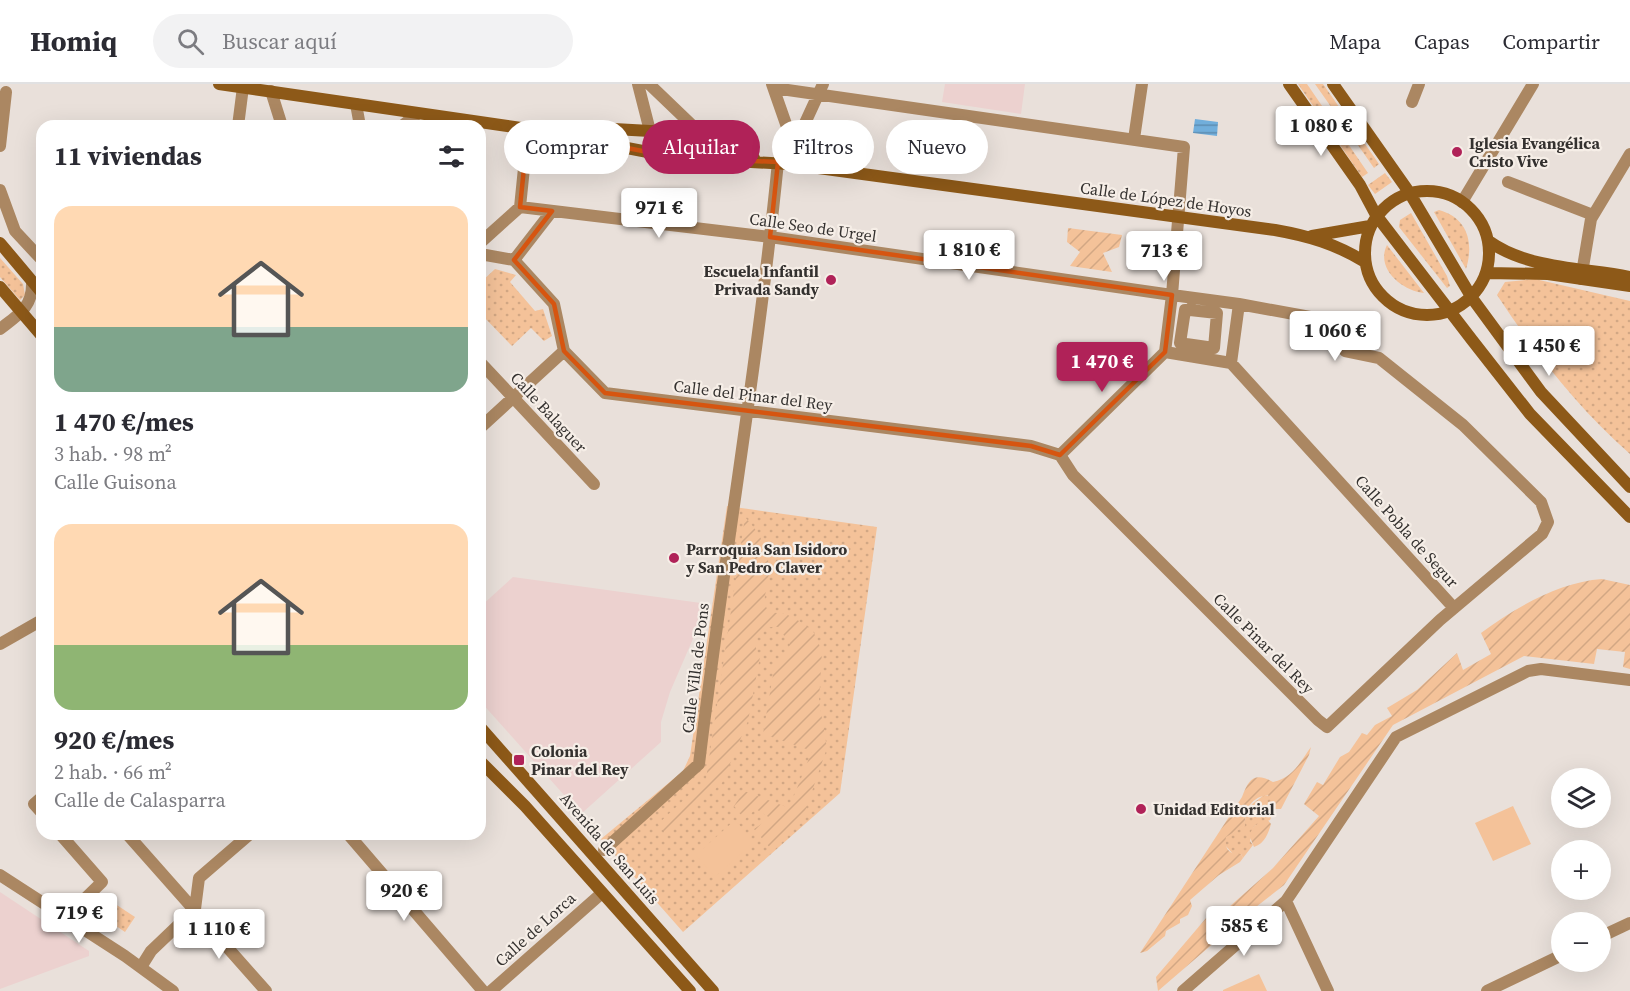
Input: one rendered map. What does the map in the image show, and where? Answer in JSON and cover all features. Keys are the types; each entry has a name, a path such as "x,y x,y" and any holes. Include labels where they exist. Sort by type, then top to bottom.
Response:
{"street":[{"name":"Calle de López de Hoyos","path":"219,84 461,120"},
{"path":"638,84 647,120"},
{"path":"649,84 687,120"},
{"path":"1134,139 1142,84"},
{"path":"1289,84 1359,185 1373,220 1451,313 1530,414 1630,517"},
{"path":"1333,84 1409,192 1472,298 1541,392 1610,468 1630,485"},
{"path":"1412,102 1419,84"},
{"path":"1462,202 1533,84"},
{"path":"785,120 773,86 821,89 1184,147 1165,352 1060,455"},
{"path":"239,120 243,87"},
{"name":"Calle Villa de Pons","path":"807,120 821,89"},
{"path":"271,91 280,120"},
{"path":"0,146 6,92"},
{"path":"356,104 359,120"},
{"path":"410,120 417,114"},
{"name":"Calle de López de Hoyos","path":"486,123 504,126"},
{"path":"1582,274 1593,215 1630,154"},
{"path":"486,237 519,207 523,174"},
{"name":"Calle Villa de Pons","path":"604,850 699,764 770,237 781,174"},
{"name":"Calle de López de Hoyos","path":"865,174 1309,236 1341,248 1365,262"},
{"path":"1508,182 1593,215"},
{"path":"1421,189 1447,192 1475,210 1490,242 1488,273 1472,298 1451,313 1434,316 1409,313 1386,300 1368,275 1364,246 1373,220 1409,192 1421,189"},
{"path":"0,190 5,223 36,254"},
{"name":"Calle Seo de Urgel","path":"519,207 770,237 1239,304"},
{"path":"514,260 552,211"},
{"name":"Calle de López de Hoyos","path":"1309,236 1373,220"},
{"path":"1490,242 1503,251 1525,259 1630,286"},
{"path":"0,243 36,286"},
{"path":"486,255 514,260 554,304 564,351 486,422"},
{"path":"1488,273 1630,277"},
{"path":"0,329 21,312 32,296 32,282"},
{"path":"0,287 36,329"},
{"path":"1165,352 1231,363 1239,304"},
{"name":"Calle Pobla de Segur","path":"1231,363 1454,608 1542,534 1548,522 1542,502 1464,425 1379,358 1345,351 1321,319 1239,304"},
{"path":"1190,309 1217,313 1214,348 1180,344 1185,310 1190,309"},
{"name":"Calle del Pinar del Rey","path":"564,351 605,393 1031,446 1060,455"},
{"name":"Calle Balaguer","path":"486,368 594,484"},
{"name":"Calle Pinar del Rey","path":"1060,455 1073,476 1327,727 1454,608"},
{"path":"0,644 36,626"},
{"path":"1183,991 1286,901 1395,737 1528,670 1541,669 1630,680"},
{"name":"Avenida de San Luis","path":"486,734 713,991"},
{"path":"486,767 525,806 690,991"},
{"path":"65,840 102,882 65,918"},
{"path":"132,840 266,991"},
{"path":"141,967 151,951 195,909 199,878 243,840"},
{"path":"353,840 483,991"},
{"path":"0,875 141,967 173,991"},
{"name":"Calle de Lorca","path":"491,991 602,893"},
{"path":"1286,901 1328,991"},
{"path":"1611,932 1630,923"},
{"path":"1487,991 1551,961"}],"highlighted area":[{"path":"528,129 679,158 778,162 770,237 1172,295 1165,352 1060,455 1031,446 605,393 564,351 554,304 514,260 552,211 520,207"}],"shaded area":[{"path":"945,84 1025,84 1021,114 942,102"},
{"path":"1298,84 1307,84 1368,173 1362,177"},
{"path":"1315,84 1323,84 1379,164 1374,168"},
{"path":"1385,173 1392,182 1375,194 1368,185"},
{"path":"1439,210 1457,219 1466,233 1469,250 1466,269 1434,212"},
{"path":"1411,213 1447,276 1450,286 1447,288 1399,227 1400,220"},
{"path":"1068,228 1122,235 1119,247 1103,253 1112,272 1070,266 1080,252 1067,242"},
{"path":"1143,238 1156,240 1153,263 1141,253"},
{"path":"1387,245 1424,293 1408,288 1393,277 1385,262 1384,254"},
{"path":"0,258 23,284 25,295 20,300 0,277"},
{"path":"495,269 516,275 510,282 535,311 543,309 552,336 544,341 531,328 512,346 486,319 486,277"},
{"path":"1535,279 1630,301 1630,454 1558,379 1526,338 1497,295 1505,282"},
{"path":"727,506 877,527 840,793 683,932 601,839 683,771 690,756"},
{"path":"745,517 761,538 767,554 769,572 765,599 768,612 786,614 813,631 822,651 819,701 827,748 801,823 771,849 754,829 770,818 756,809 745,819 734,806 744,791 789,808 812,751 763,734 775,663 785,655 790,644 778,627 761,631 756,640 760,657 748,721 722,783 665,833 658,824 706,779"},
{"path":"513,577 708,604 670,692 661,722 661,742 581,814 486,708 486,602"},
{"path":"1602,579 1630,585 1630,669 1623,667 1625,652 1597,649 1594,664 1524,656 1393,725 1284,885 1158,991 1156,977 1213,910 1220,915 1273,868 1319,816 1304,804 1317,782 1323,785 1340,757 1349,752 1362,733 1367,735 1375,725 1392,716 1387,708 1417,690 1457,653 1463,670 1491,654 1481,633 1508,614 1570,585"},
{"path":"1311,747 1281,809 1275,809 1268,795 1257,798 1247,810 1245,826 1226,837 1228,850 1241,854 1243,858 1240,862 1219,875 1190,900 1192,906 1188,915 1166,931 1165,936 1147,951 1140,953 1242,797 1250,781 1262,777 1273,782 1286,777"},
{"path":"1264,795 1271,796 1274,803 1270,820 1254,826 1250,841 1253,845 1243,858 1241,854 1233,854 1224,844 1225,837 1244,826 1247,808"},
{"path":"1513,806 1531,844 1493,861 1475,823"},
{"path":"1267,819 1271,824 1267,835 1261,843 1254,847 1249,835 1254,826"},
{"path":"735,820 754,842 715,877 696,855"},
{"path":"0,892 89,951 89,956 0,989"},
{"path":"100,894 135,917 125,932 91,909"},
{"path":"1259,974 1267,991 1223,991 1223,990"}],"water":[{"path":"1195,119 1218,122 1217,136 1193,133"}],"place":[{"name":"Iglesia Evangélica Cristo Vive","path":"1457,152"},
{"name":"Escuela Infantil Privada Sandy","path":"831,280"},
{"name":"Parroquia San Isidoro y San Pedro Claver","path":"674,558"},
{"name":"Colonia Pinar del Rey","path":"519,760"},
{"name":"Unidad Editorial","path":"1141,809"}]}
